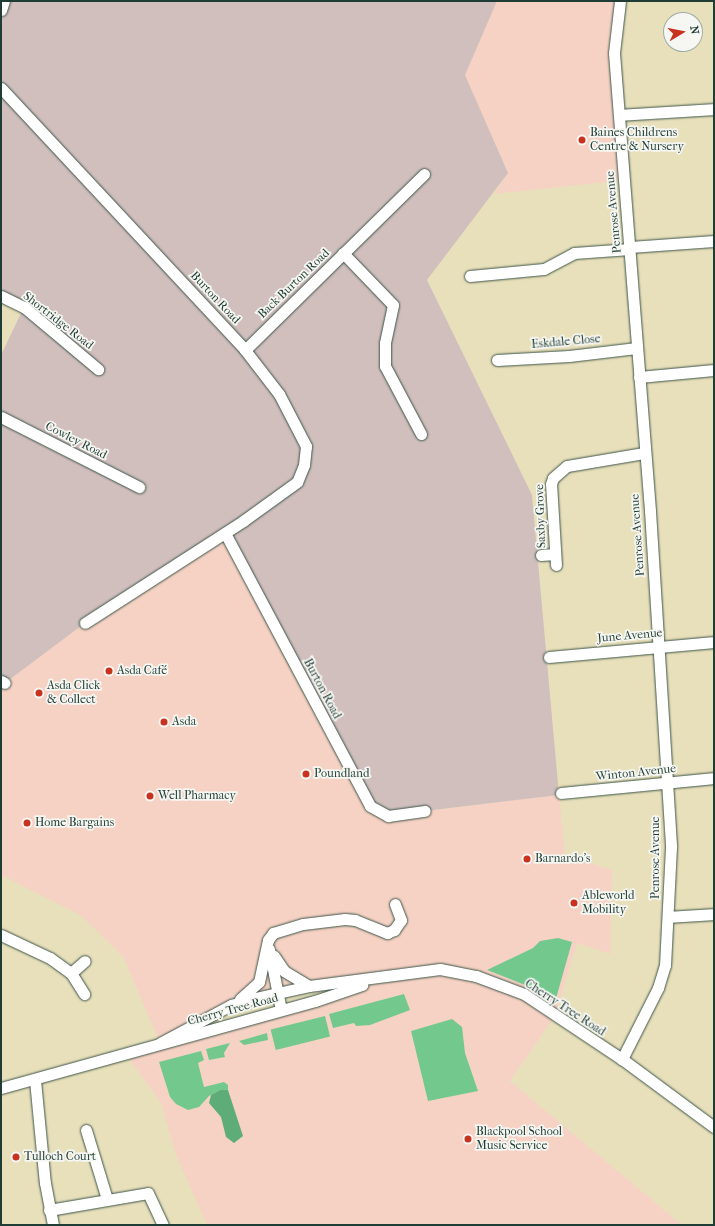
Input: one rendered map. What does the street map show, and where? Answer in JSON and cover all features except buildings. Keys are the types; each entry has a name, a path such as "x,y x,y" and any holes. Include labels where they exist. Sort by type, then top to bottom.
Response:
{"street":[{"path":"1,10 4,1"},
{"name":"Penrose Avenue","path":"620,1 614,53 630,248 668,782 671,847 665,966 658,988 622,1059"},
{"name":"Burton Road","path":"1,88 245,350 279,394 297,426 306,446 304,465 297,482 225,533 85,623"},
{"path":"619,115 714,109"},
{"name":"Back Burton Road","path":"245,350 424,174"},
{"path":"470,276 544,269 574,253 714,241"},
{"name":"Back Burton Road","path":"343,253 393,305 385,343 384,366 420,434"},
{"name":"Shortridge Road","path":"1,296 24,307 98,368"},
{"name":"Eskdale Close","path":"497,360 569,356 637,348"},
{"path":"639,376 714,370"},
{"name":"Cowley Road","path":"1,417 139,487"},
{"name":"Saxby Grove","path":"556,565 551,484 559,470 567,466 590,461 644,453"},
{"name":"Burton Road","path":"225,533 370,806 388,816 425,811"},
{"name":"Saxby Grove","path":"541,555 555,554"},
{"name":"June Avenue","path":"549,657 714,642"},
{"name":"Winton Avenue","path":"561,793 714,778"},
{"path":"231,1005 255,987 261,975 268,942 273,933 279,930 335,919 355,920 387,933 398,926 401,920 395,904"},
{"path":"668,917 714,914"},
{"path":"1,935 50,958 71,973 84,994"},
{"path":"268,942 279,967 293,978 309,986"},
{"path":"268,942 277,1011"},
{"path":"264,957 274,994"},
{"path":"71,973 85,961"},
{"name":"Cherry Tree Road","path":"160,1043 231,1005 309,986 380,978 440,969 493,982 524,994 622,1059 714,1127"},
{"name":"Cherry Tree Road","path":"1,1088 35,1080 160,1043 277,1011 380,978"},
{"path":"35,1080 49,1210 53,1225"},
{"path":"86,1130 107,1199"},
{"path":"49,1210 148,1193 163,1225"}],"shaded area":[{"path":"4,1 497,1 465,75 508,173 427,280 532,495 559,795 425,811 378,812 225,533 85,623 5,683 1,681 1,355 24,307 1,296 1,10"},
{"path":"497,1 620,1 614,53 624,180 494,194 508,173 465,75"},
{"path":"225,533 425,811 559,795 565,855 612,870 610,954 577,943 555,1016 510,1081 682,1225 207,1225 176,1155 161,1103 125,1053 160,1043 123,956 80,915 1,875 1,681 5,683 85,623","holes":["378,979 162,1042 255,998"]}],"green space":[{"path":"558,938 572,942 555,1002 530,987 487,970 533,948 540,941"},
{"path":"404,994 410,1010 370,1025 356,1026 354,1023 333,1028 329,1014"},
{"path":"325,1016 330,1036 276,1050 271,1030"},
{"path":"452,1019 462,1027 465,1053 478,1091 428,1101 411,1031"},
{"path":"267,1033 268,1040 244,1045 239,1041"},
{"path":"230,1043 224,1053 225,1057 209,1060 206,1049"},
{"path":"201,1051 204,1060 198,1063 204,1087 224,1082 228,1085 228,1090 220,1090 209,1096 199,1107 188,1110 176,1104 170,1097 159,1062"},
{"path":"220,1090 228,1090 243,1136 234,1143 226,1137 221,1117 209,1103 211,1095"}],"place":[{"name":"Baines Childrens Centre & Nursery","path":"582,140"},
{"name":"Asda Café","path":"109,671"},
{"name":"Asda Click & Collect","path":"39,693"},
{"name":"Asda","path":"164,722"},
{"name":"Poundland","path":"306,774"},
{"name":"Well Pharmacy","path":"150,796"},
{"name":"Home Bargains","path":"27,823"},
{"name":"Barnardo's","path":"527,859"},
{"name":"Ableworld Mobility","path":"574,903"},
{"name":"Blackpool School Music Service","path":"468,1139"},
{"name":"Tulloch Court","path":"16,1157"}]}
